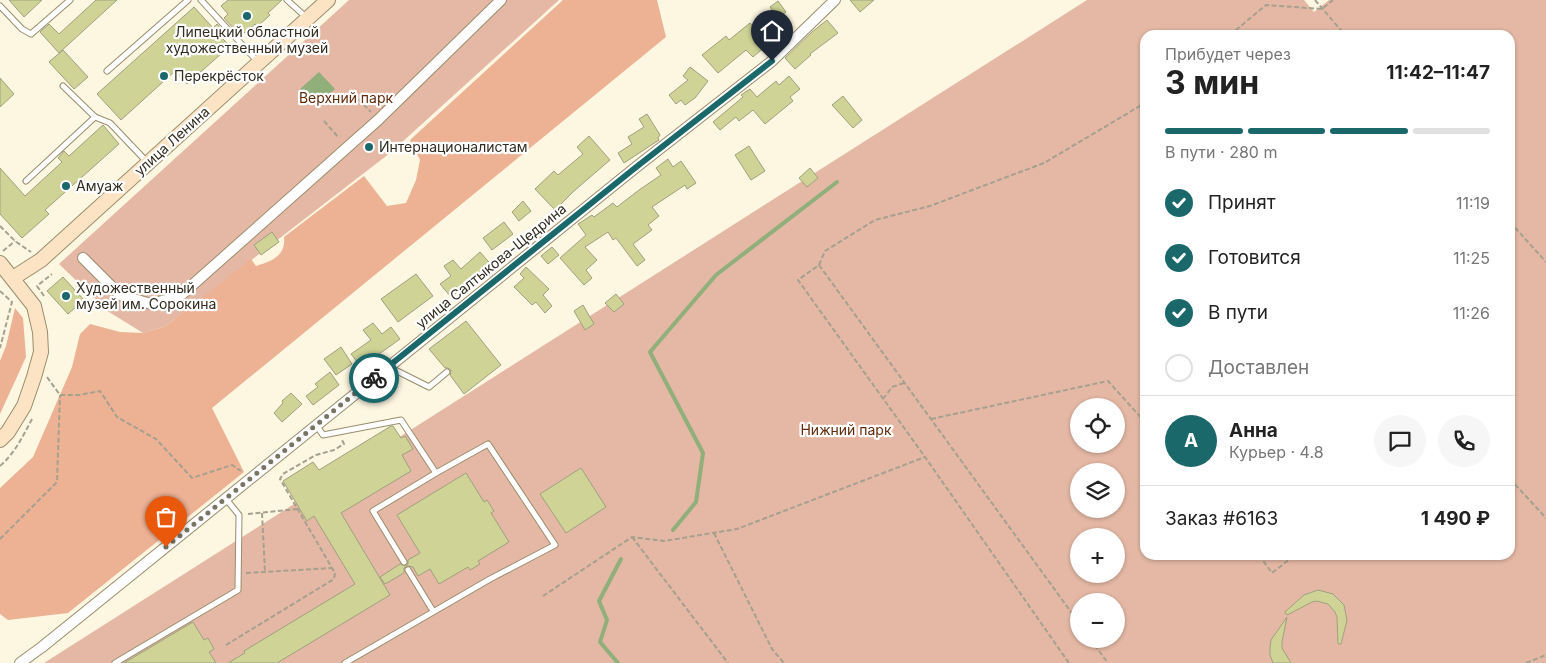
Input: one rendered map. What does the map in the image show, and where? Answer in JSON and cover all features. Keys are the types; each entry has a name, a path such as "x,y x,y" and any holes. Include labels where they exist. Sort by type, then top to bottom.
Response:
{"street":[{"name":"улица Ленина","path":"10,278 41,260 328,0"},
{"path":"84,258 120,295 151,304 180,296 378,120 501,0"},
{"name":"улица Салтыкова-Щедрина","path":"20,663 635,168 772,61 835,0"},
{"path":"0,263 34,306 40,332 40,352 24,406 8,432 0,440"}],"lane":[{"path":"0,6 22,29 31,34 70,0"},
{"path":"107,71 188,0"},
{"path":"201,0 258,63"},
{"path":"288,0 308,18"},
{"path":"63,86 95,117 110,123 148,164"},
{"path":"26,181 95,117"},
{"path":"388,367 429,387 448,372"},
{"path":"316,425 324,436 401,420 436,473"},
{"path":"345,663 490,578 555,545 488,444 373,511 404,562"},
{"path":"115,663 238,590 239,515 226,499"},
{"path":"408,570 433,611"}],"path":[{"path":"1314,0 1341,30"},
{"path":"1236,30 1266,5 1322,9 1333,0"},
{"path":"353,94 372,114"},
{"path":"1068,663 798,280 819,265 825,251 875,220 930,206 1044,164 1140,106"},
{"path":"324,121 339,138"},
{"path":"0,226 15,241 32,253"},
{"path":"1515,228 1546,262"},
{"path":"0,253 15,241"},
{"path":"819,265 1070,611"},
{"path":"37,286 52,274"},
{"path":"0,292 12,302 0,348"},
{"path":"0,539 57,482 60,395 47,378"},
{"path":"930,419 1108,381 1140,416"},
{"path":"882,400 892,387 904,383"},
{"path":"60,395 79,395 100,390 117,417 156,439 192,478 232,464 251,478"},
{"path":"226,645 334,579 335,573 280,479 283,474 316,456 334,450 344,444 339,432"},
{"path":"543,596 632,538 664,541 737,529 925,458"},
{"path":"1515,484 1545,517"},
{"path":"239,515 298,509"},
{"path":"1545,517 1546,512"},
{"path":"262,513 265,572"},
{"path":"714,533 772,649 784,663"},
{"path":"632,538 728,663"},
{"path":"1263,560 1272,573 1289,560"},
{"path":"238,573 332,568"},
{"path":"1097,648 1108,663"},
{"path":"1526,663 1546,655"}],"green space":[{"name":"Верхний парк","path":"349,0 559,0 390,153 166,326 143,333 109,312 59,264"},
{"name":"Нижний парк","path":"1087,0 1304,0 1314,12 1329,0 1546,0 1546,663 44,663"}],"shaded area":[{"path":"563,0 657,0 666,37 212,408 244,472 68,613 8,620 0,614 0,488 33,457 72,367 80,334 90,324 120,332 143,333 166,326 251,259 256,266 277,257 283,249 284,237 364,176 387,206 406,203 416,180 420,160 410,140"},
{"path":"319,72 335,89 316,106 300,89"},
{"path":"15,308 23,318 26,357 0,414 0,361 6,346"}],"building":[{"path":"9,0 42,0 24,17"},
{"path":"96,0 117,0 59,53 40,32 49,24 59,34"},
{"name":"Липецкий областной художественный музей","path":"228,0 282,0 257,27 255,24 245,33 238,25 234,29 224,18 228,14 221,6"},
{"path":"850,0 874,0 860,12"},
{"path":"778,1 786,12 781,16 786,22 764,40 768,44 753,57 746,50 718,73 702,55 726,36 729,40 750,23 754,28 774,13 770,7"},
{"path":"194,7 213,28 217,24 227,35 223,39 230,46 187,84 175,71 121,120 97,94"},
{"path":"827,20 838,33 810,54 795,69 785,58"},
{"path":"63,50 88,77 74,89 49,62"},
{"path":"690,67 708,81 695,98 685,105 681,100 676,104 669,95 688,80 683,76"},
{"path":"789,76 800,89 790,97 793,101 765,124 753,110 739,121 736,117 720,130 713,122 743,97 741,95 750,89 757,97 776,81 779,85"},
{"path":"0,78 14,94 0,107"},
{"path":"843,96 862,120 853,128 832,105"},
{"path":"647,114 660,135 659,140 624,163 618,153 632,144 628,137 644,127 639,119"},
{"path":"103,125 119,144 45,210 49,214 22,238 0,214 0,168 25,196 62,162 58,158 64,151 69,156"},
{"path":"589,136 610,160 555,210 535,189 554,171 558,175 583,154 577,147"},
{"path":"749,146 765,171 751,180 735,155"},
{"path":"668,159 673,167 681,161 696,183 687,189 685,185 652,207 659,216 648,225 652,230 633,244 645,260 637,266 616,238 613,240 608,232 585,247 597,260 586,270 592,278 584,285 560,258 586,235 578,224 592,215 594,217 613,203 617,207 661,175 656,168"},
{"path":"810,168 818,178 807,187 799,178"},
{"path":"523,201 531,211 519,221 512,212"},
{"path":"504,222 513,234 492,250 483,238"},
{"path":"272,232 279,242 261,255 254,245"},
{"path":"552,247 559,255 548,264 541,256"},
{"path":"480,252 493,267 481,278 479,276 451,297 440,284 451,276 444,266 453,260 461,269"},
{"path":"526,267 549,289 543,295 552,306 545,313 536,302 532,305 514,287 524,278 520,274"},
{"path":"416,274 433,296 398,322 381,299"},
{"name":"Художественный музей им. Сорокина","path":"63,277 84,300 68,314 47,291"},
{"path":"616,294 624,304 614,312 605,303"},
{"path":"583,305 594,324 585,330 574,311"},
{"path":"466,321 501,365 464,394 450,375 451,370 445,368 429,349"},
{"path":"373,323 382,334 391,327 400,339 361,367 351,354 371,340 363,330"},
{"path":"341,347 352,364 336,375 324,359"},
{"path":"330,372 339,385 313,405 306,396 318,387 315,384"},
{"path":"291,393 302,404 282,422 274,413 283,403 282,401"},
{"path":"393,426 401,438 405,436 413,449 402,455 411,471 341,513 390,595 277,663 228,663 245,653 244,651 355,584 314,516 307,521 283,481 313,462 319,470"},
{"path":"581,468 606,507 566,533 540,494"},
{"path":"466,473 484,502 487,500 494,511 491,513 509,542 478,561 480,564 470,570 468,567 439,584 430,569 418,576 413,567 408,566 404,568 404,573 385,584 380,577 400,564 406,566 408,560 420,553 397,515"},
{"path":"175,512 181,519 165,533 159,526"},
{"path":"1318,590 1333,594 1344,605 1347,620 1341,644 1338,644 1337,617 1328,604 1317,601 1287,615 1285,612 1304,595"},
{"path":"1287,617 1282,648 1291,663 1273,663 1270,655 1271,640"},
{"path":"193,622 204,640 208,638 214,649 209,652 216,663 124,663"}],"waterway":[{"path":"673,530 696,502 703,453 650,352 716,275 837,182"},
{"path":"618,663 600,642 607,620 599,601 621,559"}],"way so far":[{"path":"166,547 374,378"}],"place":[{"name":"Липецкий областной художественный музей","path":"247,16"},
{"name":"Перекрёсток","path":"164,76"},
{"name":"Интернационалистам","path":"369,147"},
{"name":"Амуаж","path":"66,186"},
{"name":"Художественный музей им. Сорокина","path":"66,296"}],"route":[{"path":"374,378 635,168 772,61"}]}
